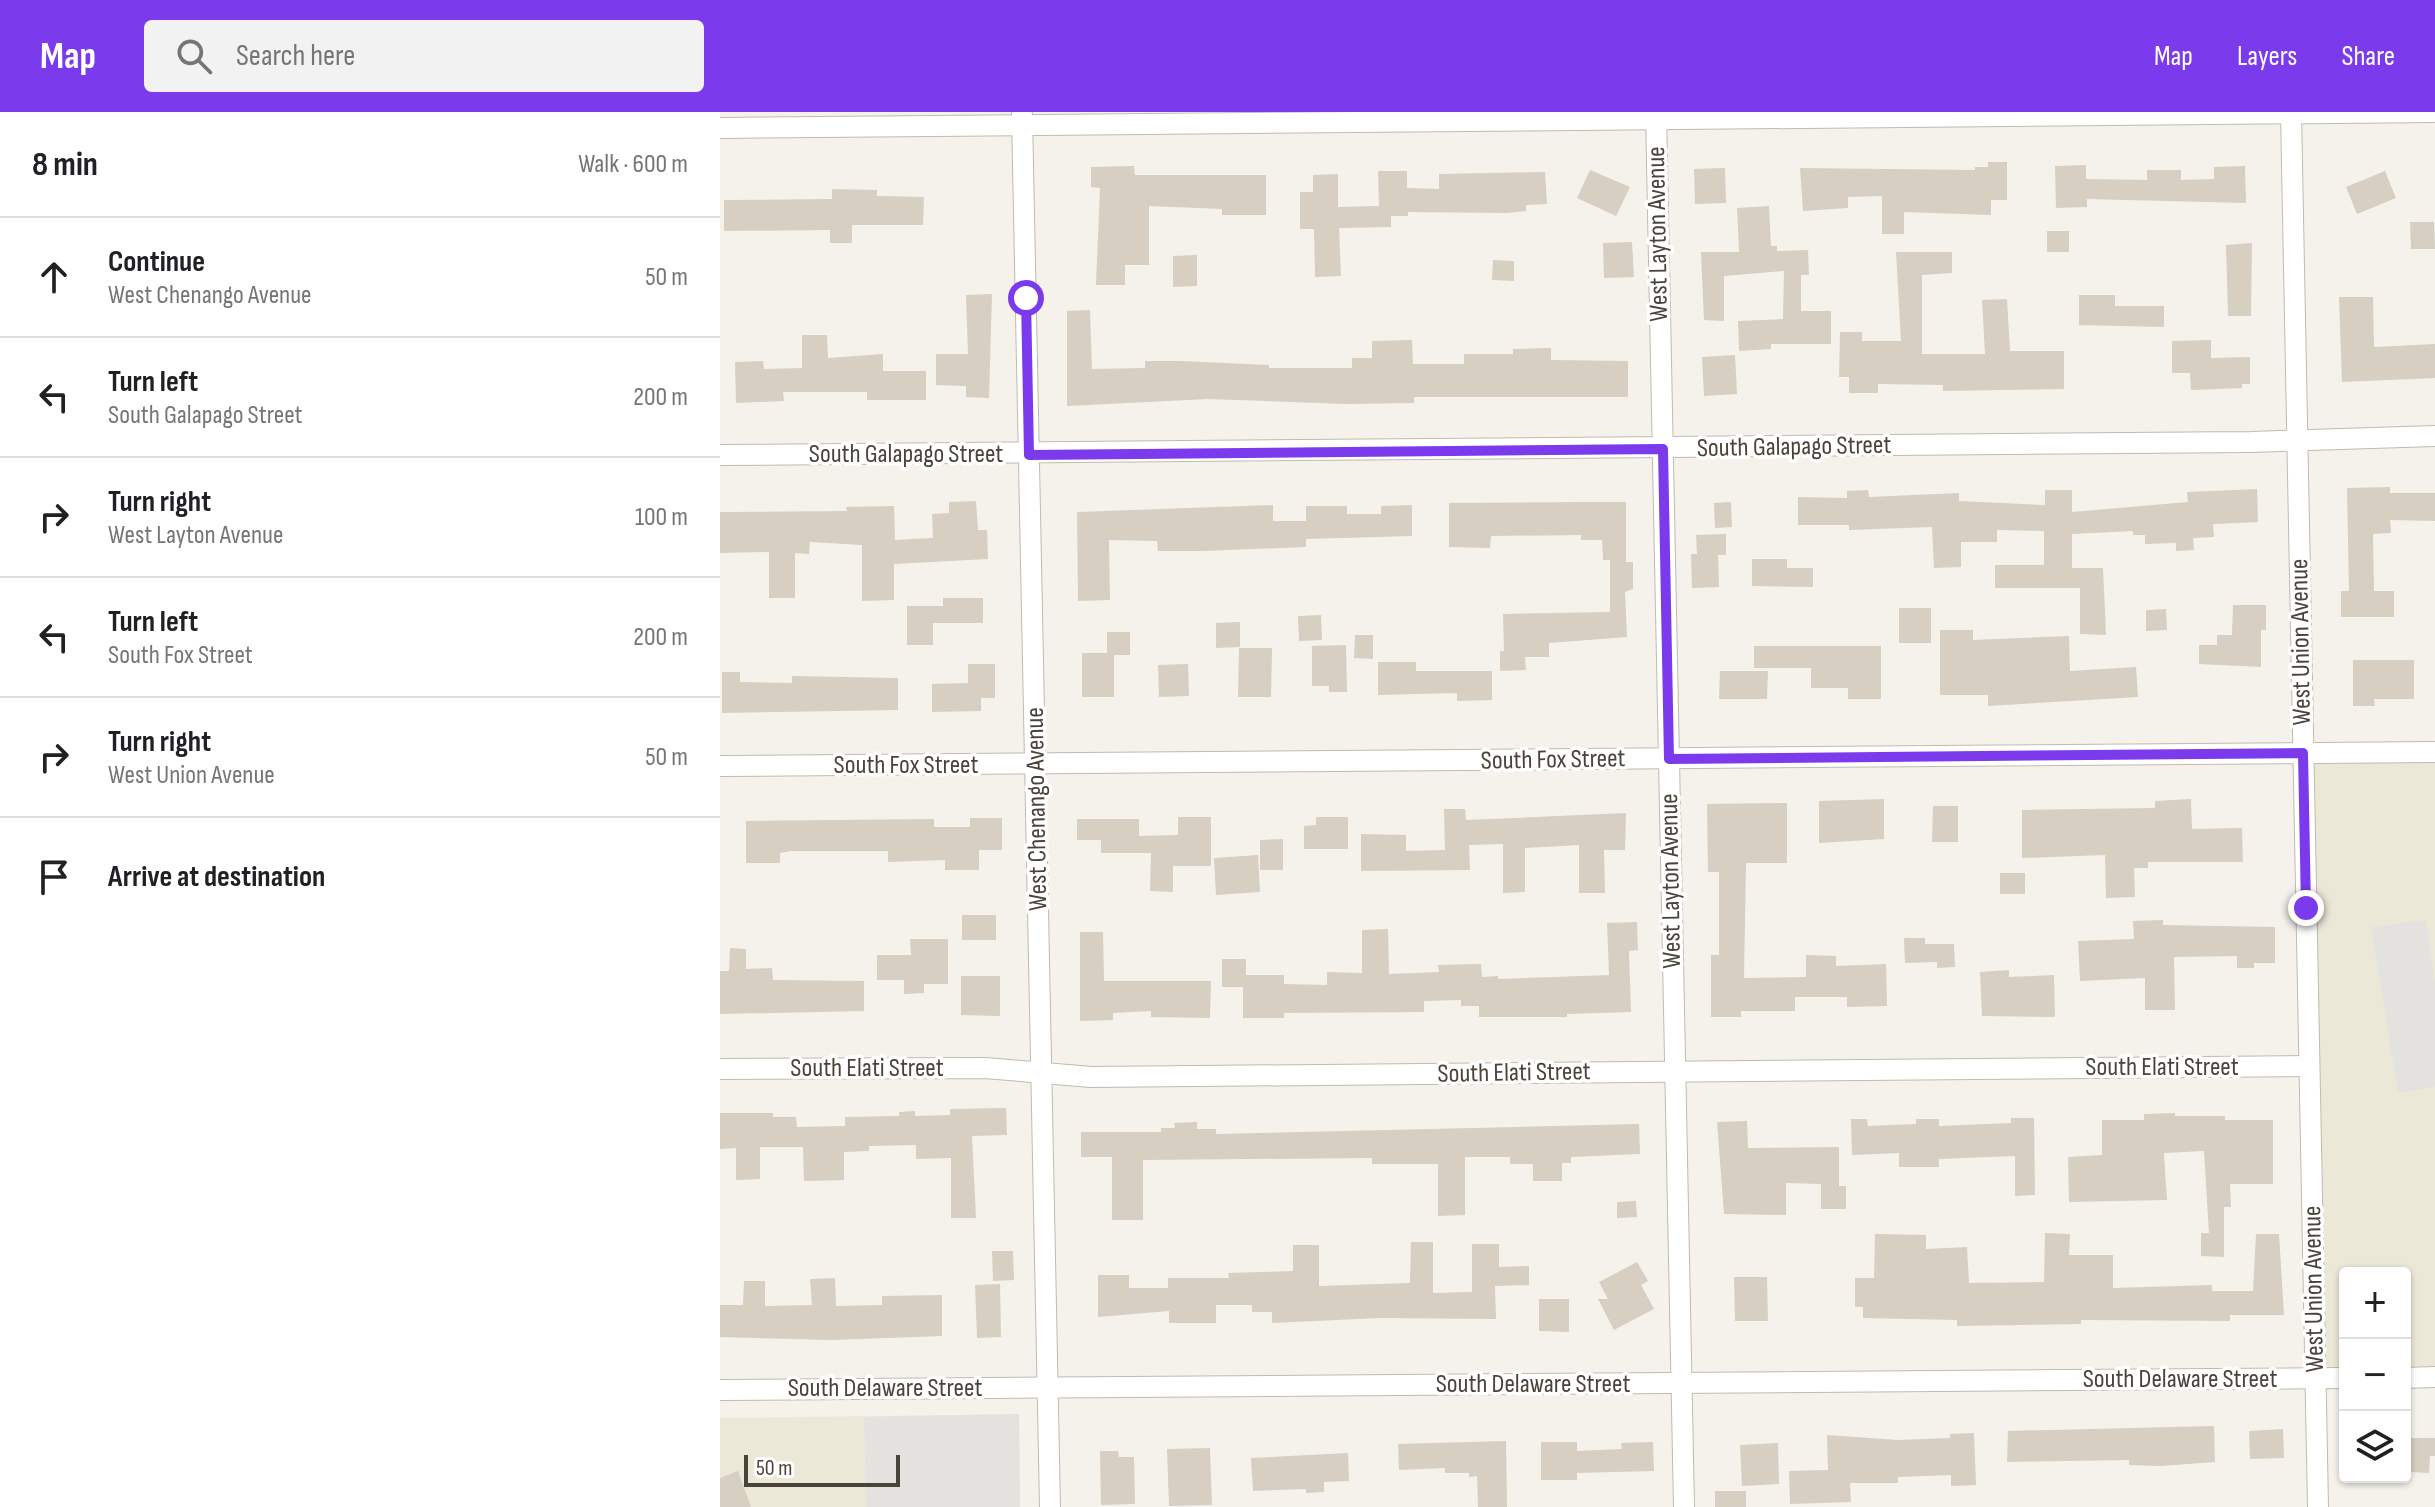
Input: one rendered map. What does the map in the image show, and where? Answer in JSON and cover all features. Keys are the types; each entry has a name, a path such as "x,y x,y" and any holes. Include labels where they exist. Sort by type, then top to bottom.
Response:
{"street":[{"path":"720,128 1022,119 2435,112"},
{"name":"West Union Avenue","path":"2291,113 2318,1507"},
{"name":"West Layton Avenue","path":"1656,116 1684,1507"},
{"name":"West Chenango Avenue","path":"1022,119 1050,1507"},
{"name":"South Galapago Street","path":"720,455 1663,449 2435,436"},
{"name":"South Fox Street","path":"720,766 2435,752"},
{"name":"South Elati Street","path":"720,1069 985,1068 1091,1077 2309,1066"},
{"path":"2411,1378 2435,1377"},
{"name":"South Delaware Street","path":"720,1390 2339,1378"}],"shaded area":[{"path":"2435,752 2435,1377 2411,1378 2411,1267 2339,1267 2339,1378 2316,1378 2303,753"},
{"path":"2426,920 2435,981 2435,1087 2398,1093 2371,927"},
{"path":"1019,1414 1020,1507 720,1507 720,1418"},
{"path":"1019,1414 1020,1507 866,1507 864,1417"}],"building":[{"path":"1988,162 2007,162 2007,200 1991,200 1991,215 1904,212 1904,234 1882,234 1882,196 1848,197 1848,208 1803,211 1800,168 1975,170 1975,167 1988,167"},
{"path":"2086,165 2086,179 2147,180 2147,170 2181,170 2181,180 2214,179 2214,167 2245,166 2246,203 2087,199 2087,207 2056,208 2055,166"},
{"path":"1134,166 1135,175 1266,175 1266,215 1222,215 1222,209 1149,206 1149,265 1125,265 1125,285 1096,285 1100,188 1091,187 1091,167"},
{"path":"1725,168 1726,203 1695,204 1694,169"},
{"path":"1590,170 1630,187 1616,216 1577,198"},
{"path":"1378,171 1407,171 1407,188 1439,189 1439,174 1545,172 1547,204 1526,205 1526,211 1507,213 1408,212 1408,216 1391,216 1391,227 1339,228 1341,276 1315,277 1314,229 1300,229 1300,192 1313,192 1313,175 1338,174 1338,207 1379,206"},
{"path":"2385,171 2396,198 2357,214 2346,187"},
{"path":"832,189 877,190 877,196 924,197 923,225 852,225 852,243 830,243 830,230 724,231 724,200 832,199"},
{"path":"1769,206 1771,246 1777,246 1777,251 1808,250 1809,275 1801,275 1801,311 1831,311 1831,344 1771,344 1771,349 1739,351 1738,321 1783,319 1784,271 1724,276 1724,321 1704,320 1701,252 1739,252 1737,208"},
{"path":"2410,222 2434,222 2435,249 2411,249"},
{"path":"2047,231 2069,231 2069,252 2047,252"},
{"path":"1632,242 1634,277 1604,278 1603,243"},
{"path":"2252,243 2251,316 2228,316 2226,245"},
{"path":"1896,252 1952,252 1952,273 1922,275 1922,354 1985,354 1982,300 2007,299 2010,351 2064,351 2064,389 1943,391 1943,385 1878,384 1878,393 1849,393 1849,377 1839,377 1840,332 1862,332 1862,341 1901,341"},
{"path":"1197,255 1197,286 1173,287 1173,256"},
{"path":"1493,260 1514,261 1514,281 1492,280"},
{"path":"992,294 989,398 966,397 966,386 936,385 936,354 968,354 966,295"},
{"path":"2079,295 2115,295 2115,306 2164,306 2164,327 2079,325"},
{"path":"2339,297 2373,297 2374,347 2435,344 2435,378 2342,382"},
{"path":"1090,310 1092,369 1145,368 1145,361 1269,365 1269,368 1352,368 1352,358 1372,358 1372,341 1412,340 1413,364 1464,364 1464,354 1513,354 1513,349 1551,348 1551,360 1628,361 1628,397 1414,397 1414,403 1346,404 1208,399 1067,406 1067,311"},
{"path":"802,335 827,335 828,358 883,354 883,371 926,371 926,400 867,400 867,392 783,392 784,401 736,403 735,362 763,361 764,369 802,368"},
{"path":"2211,340 2211,358 2250,357 2250,384 2242,384 2242,388 2191,390 2190,373 2172,373 2172,341"},
{"path":"1735,355 1737,394 1704,396 1702,357"},
{"path":"2390,487 2390,493 2435,493 2435,521 2390,520 2391,533 2373,534 2374,591 2394,591 2394,617 2341,617 2341,591 2349,591 2347,488"},
{"path":"2257,489 2258,522 2213,524 2214,537 2193,538 2194,550 2176,551 2176,543 2145,544 2145,535 2133,535 2133,531 2072,534 2072,568 2103,568 2106,635 2080,634 2080,588 1995,588 1995,565 2044,565 2044,531 1997,530 1997,542 1961,542 1961,567 1934,568 1932,527 1849,530 1849,525 1798,525 1798,497 1847,498 1847,491 1868,490 1869,497 1959,493 1959,501 2045,505 2045,490 2072,490 2072,512 2188,502 2187,492"},
{"path":"976,501 978,530 987,530 988,559 894,564 894,600 862,601 862,545 810,542 809,554 795,553 795,598 769,598 769,552 720,553 720,512 847,511 846,507 894,506 895,540 933,538 932,514 949,513 949,502"},
{"path":"1626,502 1626,562 1633,562 1633,589 1625,592 1627,637 1549,643 1549,657 1525,657 1526,670 1500,671 1500,651 1504,651 1503,614 1610,612 1610,560 1603,560 1602,540 1581,540 1581,535 1491,536 1490,548 1449,547 1449,503"},
{"path":"1731,502 1732,527 1715,528 1714,503"},
{"path":"1273,505 1273,521 1306,521 1306,506 1347,506 1347,514 1381,514 1381,506 1412,505 1412,536 1306,539 1306,547 1203,551 1158,551 1157,541 1109,540 1110,600 1078,601 1077,512"},
{"path":"1726,534 1726,555 1718,555 1719,587 1692,588 1691,554 1697,554 1696,535"},
{"path":"1752,559 1787,559 1787,568 1813,568 1813,587 1752,586"},
{"path":"943,598 983,598 983,623 933,623 933,645 907,645 907,606 943,606"},
{"path":"2233,605 2266,605 2266,630 2261,630 2261,667 2199,664 2199,645 2217,645 2217,635 2232,635"},
{"path":"1899,608 1931,608 1931,643 1899,643"},
{"path":"2166,609 2167,630 2146,631 2146,610"},
{"path":"1321,615 1322,640 1299,641 1298,616"},
{"path":"1240,622 1240,647 1216,648 1216,623"},
{"path":"1940,630 1973,630 1973,640 2069,636 2070,671 2136,667 2138,697 1988,706 1988,695 1940,695"},
{"path":"1107,632 1130,632 1130,655 1114,655 1114,697 1082,697 1082,653 1107,653"},
{"path":"1355,635 1373,635 1373,659 1354,658"},
{"path":"1346,645 1347,692 1329,692 1329,686 1312,686 1312,646"},
{"path":"1754,646 1881,646 1881,699 1848,699 1848,688 1811,688 1811,668 1754,668"},
{"path":"1239,648 1272,648 1271,697 1238,697"},
{"path":"2353,660 2414,660 2414,699 2374,699 2375,706 2353,706"},
{"path":"1378,662 1416,662 1416,671 1492,671 1492,700 1457,701 1457,693 1378,695"},
{"path":"968,664 995,664 995,698 981,698 981,711 932,712 932,684 968,683"},
{"path":"1188,664 1189,696 1159,697 1158,665"},
{"path":"1720,671 1768,671 1767,699 1719,699"},
{"path":"722,672 740,672 740,682 792,683 792,676 898,678 898,710 722,713"},
{"path":"1884,799 1884,839 1819,843 1819,801"},
{"path":"2191,799 2192,829 2242,828 2243,862 2148,862 2148,868 2134,868 2135,897 2106,898 2105,855 2022,858 2022,810 2155,808 2155,801"},
{"path":"1787,803 1787,863 1746,863 1744,978 1806,977 1806,955 1836,956 1836,966 1886,964 1887,1006 1847,1007 1847,997 1795,997 1795,1011 1741,1011 1741,1017 1711,1017 1711,955 1719,955 1719,872 1708,872 1707,804"},
{"path":"1933,806 1958,806 1958,842 1932,842"},
{"path":"1444,809 1465,809 1466,820 1626,813 1625,850 1604,850 1605,893 1579,893 1579,845 1525,848 1525,892 1503,893 1503,844 1469,845 1470,870 1361,871 1361,834 1406,835 1406,851 1445,850"},
{"path":"1178,817 1211,817 1211,866 1173,866 1173,892 1150,891 1151,853 1101,853 1101,840 1077,840 1077,819 1139,819 1139,836 1178,835"},
{"path":"1316,817 1348,817 1348,849 1304,849 1304,826 1316,825"},
{"path":"970,818 1002,818 1002,850 979,850 979,870 945,870 945,860 888,862 888,851 791,851 780,853 780,863 746,863 746,821 934,819 934,827 970,827"},
{"path":"1283,839 1283,870 1260,870 1260,840"},
{"path":"1258,855 1260,892 1216,895 1214,858"},
{"path":"2000,873 2025,873 2025,894 2000,894"},
{"path":"962,915 996,915 996,940 962,940"},
{"path":"2163,920 2163,925 2275,927 2275,963 2254,963 2254,968 2237,968 2237,956 2174,957 2175,1010 2145,1010 2145,978 2080,981 2078,941 2134,939 2133,921"},
{"path":"1637,922 1638,950 1629,951 1631,1012 1567,1014 1567,1017 1479,1017 1479,1006 1461,1006 1461,1000 1424,1001 1424,1012 1284,1013 1284,1018 1243,1018 1243,987 1222,987 1222,959 1246,959 1246,975 1284,975 1284,984 1327,985 1327,972 1362,973 1362,930 1388,929 1389,974 1439,972 1438,965 1481,964 1482,977 1498,976 1498,979 1609,975 1607,923"},
{"path":"1080,932 1103,932 1104,981 1211,981 1210,1018 1151,1017 1151,1011 1113,1013 1113,1020 1080,1021"},
{"path":"1904,938 1925,938 1925,944 1954,944 1955,967 1937,968 1937,962 1905,963"},
{"path":"910,939 948,939 948,984 924,984 924,993 904,994 904,980 877,980 877,955 911,955"},
{"path":"730,948 746,949 746,969 772,968 773,980 864,981 864,1011 720,1014 720,971 729,971"},
{"path":"2009,970 2009,977 2054,975 2055,1017 1982,1016 1980,972"},
{"path":"961,976 1000,976 1000,1016 961,1015"},
{"path":"1006,1108 1007,1135 972,1136 976,1218 951,1218 951,1158 916,1159 916,1145 869,1146 869,1151 844,1152 844,1180 804,1181 803,1147 760,1147 760,1179 736,1180 736,1148 720,1149 720,1113 773,1113 773,1117 796,1117 797,1127 845,1126 845,1117 899,1116 899,1112 915,1111 915,1116 950,1115 950,1109"},
{"path":"2175,1113 2175,1116 2225,1116 2225,1120 2273,1120 2273,1184 2230,1184 2231,1207 2224,1207 2224,1257 2201,1256 2201,1233 2209,1233 2204,1151 2164,1153 2167,1200 2069,1202 2068,1157 2102,1155 2102,1120 2144,1120 2144,1114"},
{"path":"2011,1118 2034,1118 2035,1195 2015,1196 2015,1156 1939,1159 1939,1167 1899,1167 1899,1153 1852,1155 1851,1119 1867,1119 1868,1126 1916,1124 1916,1119 1939,1119 1939,1126 2011,1123"},
{"path":"1747,1121 1748,1148 1839,1147 1839,1186 1846,1186 1846,1209 1821,1209 1821,1184 1786,1183 1786,1215 1724,1214 1717,1122"},
{"path":"1197,1122 1197,1129 1216,1129 1216,1134 1639,1124 1640,1154 1571,1157 1571,1163 1562,1163 1562,1181 1533,1181 1533,1164 1510,1164 1510,1157 1465,1157 1465,1215 1438,1216 1438,1164 1372,1164 1372,1158 1143,1160 1143,1220 1112,1220 1112,1157 1081,1157 1081,1132 1161,1132 1161,1128 1175,1128 1174,1123"},
{"path":"1636,1201 1637,1217 1617,1218 1617,1202"},
{"path":"2045,1233 2070,1234 2069,1255 2113,1255 2113,1288 2212,1285 2212,1291 2253,1291 2256,1234 2279,1234 2284,1315 2230,1315 2230,1321 2081,1320 2081,1324 1957,1326 1957,1320 1863,1318 1863,1307 1855,1307 1855,1278 1874,1278 1875,1234 1926,1235 1926,1249 1967,1247 1969,1283 2044,1282"},
{"path":"1411,1242 1433,1242 1433,1293 1472,1292 1472,1244 1499,1244 1499,1267 1529,1266 1529,1285 1495,1286 1496,1319 1380,1318 1272,1323 1272,1312 1252,1312 1252,1305 1216,1305 1216,1323 1169,1323 1169,1311 1098,1317 1098,1275 1129,1275 1129,1288 1168,1288 1168,1278 1229,1278 1228,1273 1293,1271 1293,1245 1319,1245 1319,1286 1410,1283"},
{"path":"992,1251 1013,1251 1014,1280 993,1281"},
{"path":"1637,1262 1648,1281 1641,1285 1654,1309 1614,1330 1598,1299 1608,1299 1599,1282"},
{"path":"1734,1277 1767,1277 1768,1321 1735,1321"},
{"path":"835,1278 836,1306 882,1305 882,1296 942,1295 942,1336 832,1340 720,1337 720,1305 743,1305 744,1281 765,1281 765,1306 812,1305 810,1279"},
{"path":"1000,1284 1001,1337 977,1338 975,1285"},
{"path":"1539,1299 1569,1299 1569,1332 1539,1331"},
{"path":"2214,1426 2215,1462 2161,1466 2129,1465 2129,1460 2007,1462 2008,1431"},
{"path":"2283,1429 2284,1458 2250,1459 2249,1431"},
{"path":"1974,1433 1976,1485 1951,1486 1951,1475 1898,1477 1898,1483 1850,1483 1851,1502 1790,1504 1789,1471 1828,1470 1827,1435 1898,1440 1950,1438 1950,1434"},
{"path":"2411,1438 2435,1438 2435,1456 2430,1456 2429,1473 2411,1472"},
{"path":"1506,1441 1507,1507 1478,1507 1477,1476 1469,1477 1469,1473 1445,1473 1445,1468 1399,1470 1398,1444"},
{"path":"1541,1442 1577,1442 1577,1451 1622,1449 1621,1443 1653,1442 1654,1471 1577,1473 1577,1480 1541,1480"},
{"path":"1778,1443 1779,1484 1742,1486 1740,1445"},
{"path":"1210,1448 1212,1505 1169,1506 1167,1449"},
{"path":"1100,1451 1118,1451 1119,1457 1134,1457 1135,1504 1101,1505"},
{"path":"1348,1453 1349,1481 1324,1482 1324,1492 1306,1493 1306,1489 1253,1491 1251,1458"},
{"path":"738,1471 751,1507 720,1507 720,1478"},
{"path":"1715,1491 1746,1491 1746,1507 1715,1507"}],"route":[{"path":"1026,298 1029,455 1663,449 1669,759 2303,753 2306,908"}]}
